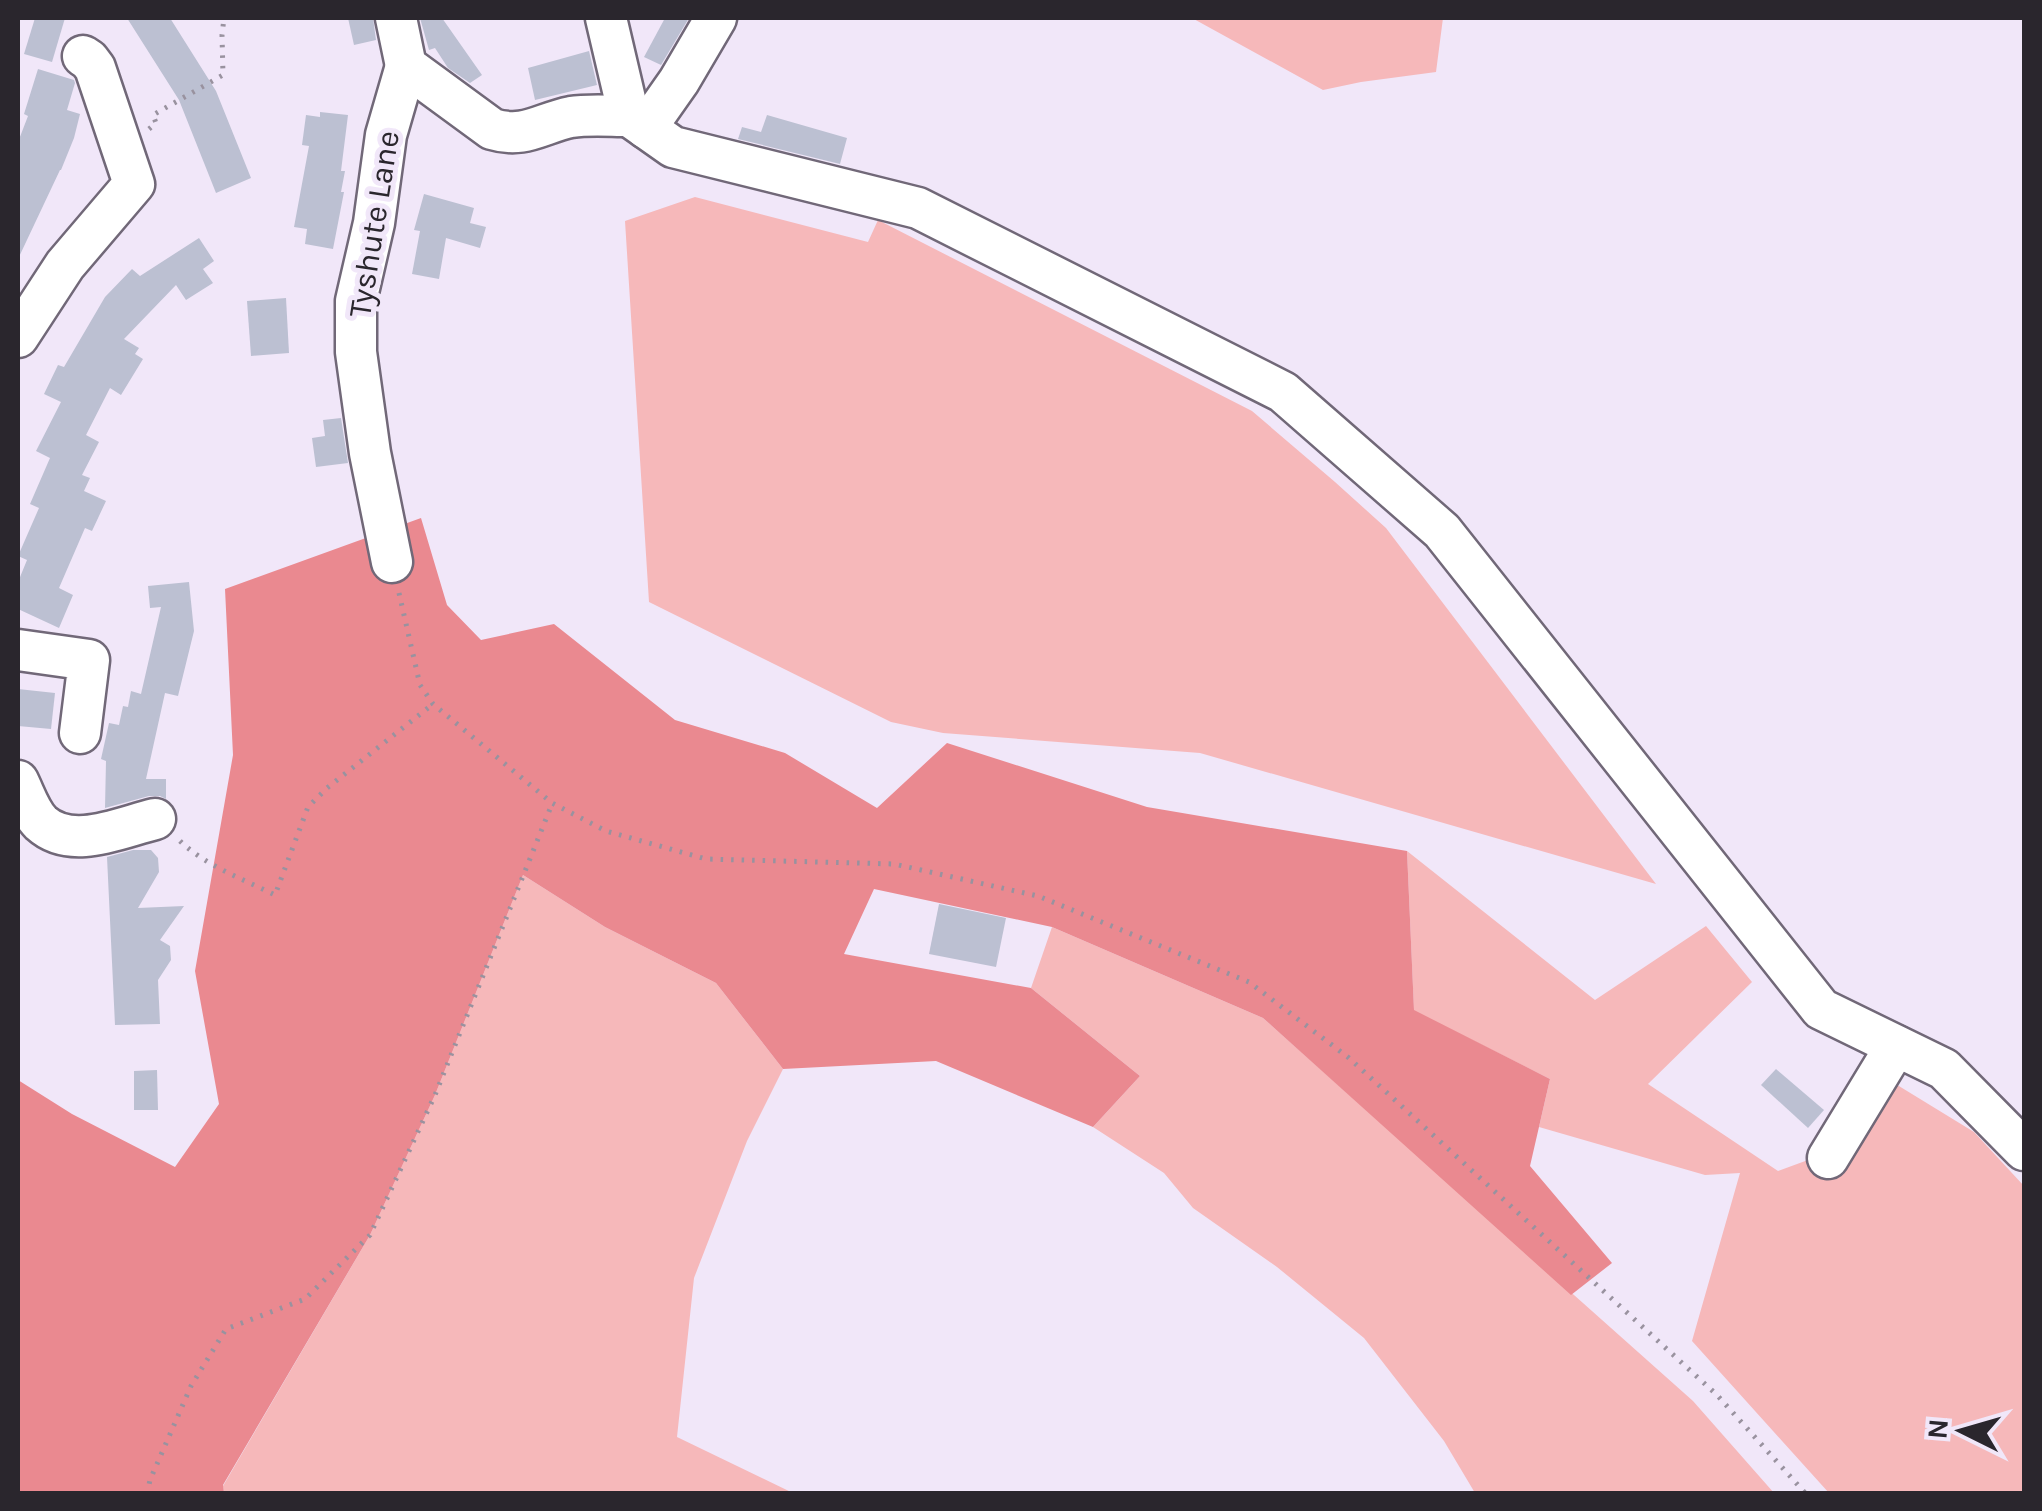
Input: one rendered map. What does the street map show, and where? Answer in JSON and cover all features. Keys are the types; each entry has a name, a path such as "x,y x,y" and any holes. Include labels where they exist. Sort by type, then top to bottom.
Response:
{"street":[{"path":"396,18 406,66 492,129 507,134 571,117 637,122 673,147 918,208 1283,392 1442,531 1821,1009 1944,1069 2024,1150"},
{"path":"606,18 637,122"},
{"path":"637,122 679,81 716,18"},
{"path":"18,337 66,265 134,184 95,68 83,56"},
{"name":"Tyshute Lane","path":"392,562 358,369 356,301 374,223 386,135 406,66"},
{"path":"18,650 90,660 80,733"},
{"path":"18,781 32,813 41,823 65,835 102,833 155,819"},
{"path":"1828,1158 1896,1046"}],"path":[{"path":"156,123 153,115 223,75 224,18"},
{"path":"392,562 420,685 434,704 552,804 606,830 706,859 894,864 1038,896 1249,982 1349,1058 1717,1395 1806,1494"},
{"path":"155,819 188,849 275,895 308,807 434,704"},
{"path":"147,1494 190,1386 226,1329 305,1299 370,1235 435,1096 552,804"}],"shaded area":[{"path":"1192,18 1443,18 1436,72 1323,90"},
{"path":"695,197 868,242 878,220 1252,411 1386,528 1656,884 1200,753 943,733 891,722 649,602 625,221"},
{"path":"421,518 447,605 481,640 554,624 675,720 785,753 877,808 947,743 1147,807 1407,851 1414,1010 1550,1079 1530,1166 1612,1263 1571,1295 1263,1018 1052,927 874,889 844,954 1031,988 1140,1076 1093,1127 936,1061 783,1069 716,983 605,927 523,875 435,1095 370,1235 223,1485 224,1493 18,1493 18,1080 72,1114 175,1167 219,1104 195,971 233,755 225,589"},
{"path":"1407,851 1595,1000 1706,926 1752,982 1648,1084 1778,1171 1808,1160 1829,1176 1894,1083 1974,1132 2024,1186 2024,1493 1829,1493 1692,1341 1740,1173 1705,1175 1539,1127 1550,1079 1414,1011"},
{"path":"523,875 605,927 716,983 783,1069 747,1141 694,1278 677,1437 793,1493 224,1494 223,1486 370,1235 435,1095"},
{"path":"1052,927 1263,1018 1693,1401 1774,1493 1475,1493 1444,1441 1364,1338 1277,1267 1193,1208 1164,1173 1093,1127 1140,1076 1031,988"}],"building":[{"path":"35,18 65,18 52,62 24,54"},
{"path":"127,18 170,18 216,91 251,178 216,193 179,100"},
{"path":"348,18 373,18 376,40 354,45"},
{"path":"420,18 442,18 482,75 470,83 448,68 435,48 429,50"},
{"path":"665,18 689,18 661,65 644,57"},
{"path":"589,51 597,85 535,100 528,68"},
{"path":"38,69 74,80 67,110 80,114 61,170 18,259 18,142"},
{"path":"320,112 348,115 341,171 345,171 344,192 333,249 305,244 307,229 294,227 309,146 302,145 306,115 320,117"},
{"path":"767,115 847,138 840,164 738,139 742,127 761,132"},
{"path":"424,194 474,208 470,223 486,227 480,248 446,238 439,279 412,274 420,231 414,230"},
{"path":"199,238 214,261 203,269 213,283 186,300 176,285 124,339 139,348 135,354 143,359 121,395 110,388 86,435 99,442 82,475 90,478 84,491 106,501 92,531 85,528 59,588 73,595 59,628 18,609 18,582 27,560 18,556 39,508 30,504 50,458 36,451 61,402 44,394 58,365 64,367 105,297 132,269 140,276"},
{"path":"286,298 289,353 251,356 247,301"},
{"path":"341,418 348,463 316,467 312,438 325,436 323,420"},
{"path":"189,582 194,631 178,696 165,693 146,779 166,779 166,799 149,796 105,808 106,761 101,759 109,723 119,725 131,691 141,694 161,607 150,608 148,586"},
{"path":"18,689 55,693 51,729 18,726"},
{"path":"151,850 158,858 159,872 138,908 184,906 160,940 170,946 171,960 158,980 160,1024 115,1025 107,857"},
{"path":"939,904 1006,918 996,967 929,954"},
{"path":"1776,1069 1824,1110 1808,1128 1761,1085"},
{"path":"157,1070 158,1110 134,1110 134,1071"}]}
